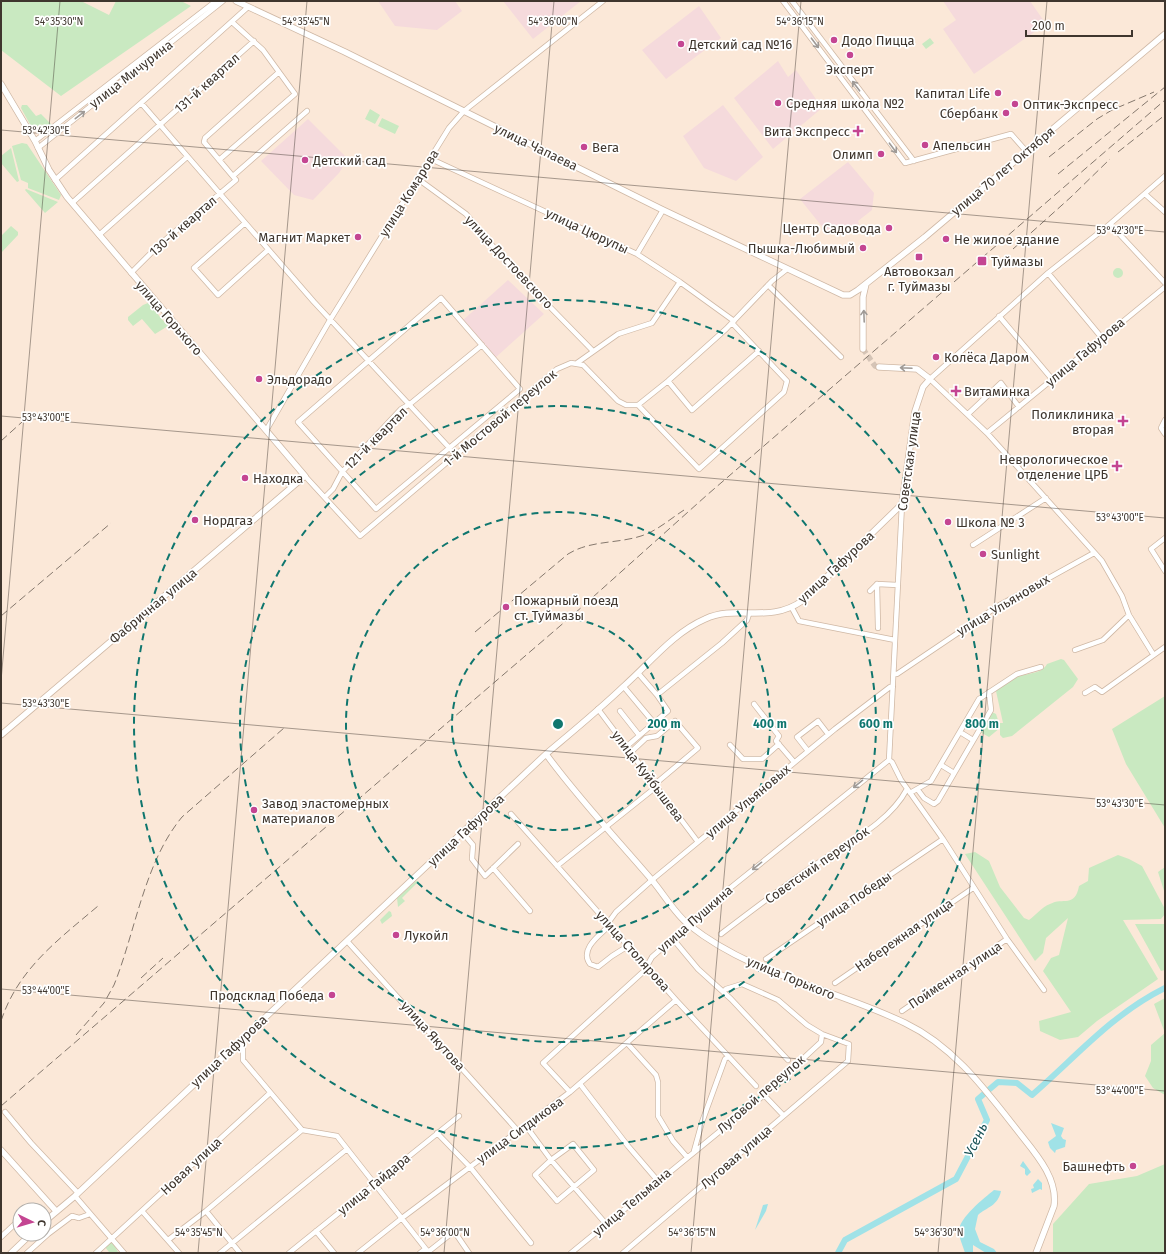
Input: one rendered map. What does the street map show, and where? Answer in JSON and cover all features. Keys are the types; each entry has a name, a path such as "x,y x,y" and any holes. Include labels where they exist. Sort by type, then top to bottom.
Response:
{"main road":[{"name":"улица Чапаева","path":"236,1 345,52 663,210 835,293"},
{"name":"улица 70 лет Октября","path":"835,293 843,296 850,295 866,284 1165,34"},
{"name":"улица Горького","path":"1,84 35,141 55,180 72,203 306,476"},
{"path":"863,349 863,297 866,284"},
{"path":"879,367 917,369 930,378"},
{"name":"Советская улица","path":"902,504 915,411 924,387 930,378"},
{"name":"Фабричная улица","path":"1,735 306,476"},
{"name":"улица Гафурова","path":"52,1215 77,1194 546,754 624,687 684,630 707,618 724,614 778,612 792,608 802,601 902,504"},
{"name":"улица Горького","path":"546,754 605,827 689,925 726,950 765,970 873,1009 905,1023 954,1056 980,1082 1025,1139 1053,1183 1055,1199 1054,1206 1036,1253"},
{"path":"1,1150 56,1211"},
{"path":"11,1253 23,1242"}],"street":[{"name":"улица Мичурина","path":"35,141 216,1"},
{"name":"улица Мичурина","path":"38,148 223,1"},
{"name":"улица Комарова","path":"267,429 330,320 449,128 464,111 603,1"},
{"path":"783,1 904,163 1011,134 1026,151"},
{"path":"792,1 914,161"},
{"path":"55,180 142,104 248,7"},
{"path":"219,160 295,94 266,53 232,22"},
{"name":"131-й квартал","path":"160,125 254,41"},
{"path":"279,72 205,138 204,142 234,178 307,111"},
{"path":"142,104 330,320 456,455"},
{"path":"72,203 160,125"},
{"path":"99,234 187,156"},
{"name":"улица Цюрупы","path":"430,159 637,254 680,282 733,322 787,381 784,392 699,469 638,405"},
{"name":"Советская улица","path":"930,378 1048,273 1110,224 1165,176"},
{"name":"130-й квартал","path":"131,273 158,246 220,193 234,178"},
{"name":"улица Достоевского","path":"418,180 466,214 506,262 593,351"},
{"path":"1145,194 1165,212"},
{"path":"637,254 663,210"},
{"path":"245,223 194,268 218,294 268,250"},
{"path":"1110,224 1165,283"},
{"path":"680,282 652,323 618,334 577,363 588,369 618,401 626,405 638,405 668,382 733,322 768,285 786,270"},
{"path":"1048,273 1102,338"},
{"path":"768,285 841,357"},
{"name":"улица Гафурова","path":"987,433 1165,287"},
{"path":"368,361 441,298 520,389 449,448"},
{"path":"999,316 1052,379"},
{"name":"121-й квартал","path":"342,472 401,409 410,404 482,346"},
{"path":"668,382 692,410 759,351"},
{"name":"121-й квартал","path":"368,361 298,422 376,509 449,448"},
{"name":"1-й Мостовой переулок","path":"360,536 557,369 566,364 577,363"},
{"path":"930,378 987,433 1102,561 1122,596 1129,615 1154,654"},
{"path":"968,414 1001,383 1019,407"},
{"path":"1165,420 1161,428 1165,434"},
{"path":"325,497 333,488 342,472"},
{"name":"улица Горького","path":"306,476 360,536"},
{"path":"973,545 1046,498"},
{"name":"Советская улица","path":"889,760 902,504"},
{"path":"1165,538 1151,549 1165,571"},
{"name":"улица Ульяновых","path":"894,674 897,674 998,606 1094,553"},
{"path":"870,591 877,584 898,584"},
{"path":"877,584 878,628"},
{"path":"792,608 799,621 895,640"},
{"path":"657,695 722,643 747,620 749,614"},
{"path":"1075,650 1103,640 1129,615"},
{"path":"1084,693 1094,687 1102,692 1142,666 1154,654 1165,647"},
{"path":"909,791 918,790 931,781 979,699 1017,674 1041,668"},
{"path":"626,746 668,711 657,695 638,673"},
{"path":"624,687 654,723"},
{"name":"улица Ульяновых","path":"628,946 598,967 590,964 586,955 588,948 609,924 616,912 652,880 828,734 890,687 893,687"},
{"path":"918,790 924,798 934,804 938,801 991,710 989,692"},
{"path":"754,704 779,736 776,741 794,762"},
{"name":"улица Куйбышева","path":"598,709 698,842"},
{"path":"620,711 639,735"},
{"path":"557,866 655,786 698,748 675,721 657,736 646,738 630,752"},
{"path":"808,751 797,737 818,721 828,734"},
{"path":"960,732 973,740"},
{"path":"730,746 743,759 762,759 779,744"},
{"path":"889,760 892,762 909,791 943,840 1007,939 1044,990"},
{"name":"улица Пушкина","path":"570,1092 543,1063 644,971 652,957 729,889 889,760"},
{"path":"940,765 954,773"},
{"name":"Советский переулок","path":"721,934 798,876 873,826 909,791"},
{"name":"улица Столярова","path":"512,814 676,1000 756,1086"},
{"path":"463,833 473,845 472,859 485,876 518,844"},
{"name":"улица Победы","path":"766,959 943,840"},
{"path":"493,868 530,911"},
{"name":"Набережная улица","path":"834,983 973,888"},
{"path":"673,939 698,970 723,992 788,1060"},
{"name":"Пойменная улица","path":"902,1011 1007,939"},
{"name":"улица Якутова","path":"347,941 519,1132"},
{"path":"723,992 726,989 742,984 778,1000 807,1025 822,1034"},
{"name":"улица Ситдикова","path":"358,1253 402,1218 519,1132 570,1092 676,1000"},
{"name":"Луговая улица","path":"623,1253 848,1060 849,1044 822,1034"},
{"name":"Луговой переулок","path":"694,1151 764,1095 821,1042 822,1034"},
{"path":"237,1043 243,1049 243,1060 302,1130 336,1136 375,1183 427,1251"},
{"path":"627,1043 656,1075 658,1082 658,1116 673,1141 687,1157"},
{"path":"694,1151 711,1096 725,1059 728,1057"},
{"path":"580,1084 628,1146 658,1181"},
{"name":"Новая улица","path":"96,1253 270,1092"},
{"path":"764,1095 783,1115"},
{"path":"5,1112 77,1194 90,1214 124,1253"},
{"name":"улица Гайдара","path":"289,1253 459,1116"},
{"path":"526,1126 551,1160 606,1224"},
{"path":"168,1240 206,1211 302,1130"},
{"path":"437,1133 470,1167 531,1244"},
{"path":"573,1144 594,1170 574,1187 556,1201 535,1174 573,1144"},
{"path":"220,1253 347,1149"},
{"name":"улица Тельмана","path":"570,1253 694,1151"},
{"path":"142,1211 179,1253"},
{"path":"206,1211 240,1253"},
{"path":"27,1253 48,1234 72,1216 79,1218 90,1214"},
{"path":"1,1237 12,1227"},
{"path":"316,1231 334,1253"},
{"path":"420,1253 427,1251 452,1234 456,1234 469,1253"}],"shaded area":[{"path":"378,1 455,1 462,11 437,30 395,26"},
{"path":"503,1 581,1 533,39"},
{"path":"943,1 1030,1 1046,24 974,74 943,29 956,20"},
{"name":"Детский сад №16","path":"699,6 721,38 666,79 642,50"},
{"name":"Средняя школа №2","path":"778,61 788,77 796,70 822,108 773,149 734,98"},
{"path":"723,105 763,157 736,181 704,168 683,136"},
{"name":"Детский сад","path":"308,119 348,159 339,173 313,200 294,195 261,161"},
{"path":"848,162 874,193 872,210 858,221 859,224 839,230 824,229 800,199"},
{"path":"508,280 544,314 495,358 462,321"}],"green space":[{"path":"1,1 81,1 109,15 116,1 181,1 191,6 61,96 1,50"},
{"path":"930,38 934,43 926,49 922,44"},
{"path":"22,105 27,105 36,116 41,114 51,124 51,127 40,131 34,130 43,124 32,128 21,108"},
{"path":"370,109 380,115 375,124 365,119"},
{"path":"382,118 399,126 395,134 378,126"},
{"path":"22,143 27,144 61,195 59,200 28,188 28,183 21,180 12,146"},
{"path":"11,148 19,181 17,182 1,163 1,156"},
{"path":"26,189 58,202 45,213 25,190"},
{"path":"11,226 18,232 18,235 1,253 1,236"},
{"path":"1116,268 1120,268 1122,269 1122,277 1116,278 1113,275 1113,271"},
{"path":"148,303 168,326 155,334 142,319 133,326 128,320 128,317 143,305"},
{"path":"1061,659 1064,660 1078,679 1073,687 1012,736 1003,738 1000,735 1000,728 989,737 980,732 992,712 996,714 999,723 1003,723 996,691 1014,678 1042,670 1047,664"},
{"path":"1165,696 1165,828 1126,764 1112,729"},
{"path":"975,852 989,861 1000,887 1024,918 1029,920 1047,905 1055,902 1068,901 1075,897 1079,886 1088,881 1089,868 1118,855 1142,866 1165,909 1165,914 1161,919 1123,920 1158,979 1097,1021 1078,1037 1060,1040 1040,1031 1039,1021 1071,1012 1043,971 1051,958 1059,955 1068,918 1046,938 1043,953 1035,961 965,854"},
{"path":"1165,867 1165,894 1158,872"},
{"path":"416,881 419,881 402,898 405,901 398,907 397,898"},
{"path":"389,911 391,912 392,916 382,924 380,920"},
{"path":"1135,924 1165,924 1165,970 1161,971"},
{"path":"1165,998 1165,1033 1154,1004"},
{"path":"1165,1033 1165,1095 1153,1088 1145,1076 1151,1061 1151,1045"},
{"path":"1165,1164 1165,1253 1053,1253 1053,1224 1089,1184 1137,1176"},
{"path":"112,1241 118,1252 117,1253 108,1253 109,1252 105,1247"}],"water":[{"path":"1051,1123 1064,1128 1061,1136 1066,1140 1065,1147 1056,1150 1055,1153 1050,1148 1048,1142 1056,1136"},
{"path":"1023,1161 1031,1172 1027,1176 1025,1174 1025,1169 1020,1166"},
{"path":"1038,1179 1042,1183 1042,1190 1040,1189 1032,1193 1031,1189 1034,1188 1033,1185"},
{"path":"994,1190 1001,1191 1000,1196 992,1206 978,1215 975,1229 980,1242 994,1249 997,1253 986,1253 973,1245 973,1253 965,1253 959,1231 960,1226 967,1214"},
{"path":"768,1204 766,1211 755,1230 763,1205"}],"waterway":[{"name":"Усень","path":"838,1253 845,1240 956,1179 987,1120 978,1099 998,1082 1017,1083 1032,1095 1111,1023 1165,988"}],"tunnel":[{"path":"863,349 875,366 879,367"}],"railway":[{"path":"1058,174 1165,87"},
{"path":"1049,157 1097,119 1112,110 1154,92"},
{"path":"1,1106 574,614 707,495 1165,100"},
{"path":"1118,152 1165,115"},
{"path":"1013,249 1071,197 1110,159"},
{"path":"1,441 22,422"},
{"path":"475,632 568,554 586,546 647,534 684,510"},
{"path":"1,616 111,523"},
{"path":"76,1035 104,1003 114,985 150,876 158,855 169,835 182,817 284,728"},
{"path":"1,1021 8,1003 29,971 54,944 98,906"},
{"path":"141,978 163,958"}],"place":[{"name":"Додо Пицца","path":"834,40"},
{"name":"Детский сад №16","path":"681,44"},
{"name":"Эксперт","path":"850,55"},
{"name":"Капитал Life","path":"998,93"},
{"name":"Средняя школа №2","path":"778,103"},
{"name":"Оптик-Экспресс","path":"1015,104"},
{"name":"Сбербанк","path":"1006,113"},
{"name":"Вита Экспресс","path":"858,131"},
{"name":"Апельсин","path":"925,145"},
{"name":"Вега","path":"584,147"},
{"name":"Олимп","path":"881,154"},
{"name":"Детский сад","path":"305,160"},
{"name":"Центр Садовода","path":"889,228"},
{"name":"Магнит Маркет","path":"358,237"},
{"name":"Не жилое здание","path":"946,239"},
{"name":"Пышка-Любимый","path":"863,248"},
{"name":"Автовокзал г. Туймазы","path":"919,257"},
{"name":"Туймазы","path":"982,261"},
{"name":"Колёса Даром","path":"936,357"},
{"name":"Эльдорадо","path":"259,379"},
{"name":"Витаминка","path":"956,391"},
{"name":"Поликлиника вторая","path":"1123,421"},
{"name":"Неврологическое отделение ЦРБ","path":"1117,466"},
{"name":"Находка","path":"245,478"},
{"name":"Нордгаз","path":"195,520"},
{"name":"Школа № 3","path":"948,522"},
{"name":"Sunlight","path":"983,554"},
{"name":"Пожарный поезд ст. Туймазы","path":"506,607"},
{"name":"Завод эластомерных материалов","path":"254,810"},
{"name":"Лукойл","path":"396,935"},
{"name":"Продсклад Победа","path":"332,995"},
{"name":"Башнефть","path":"1133,1166"}]}
